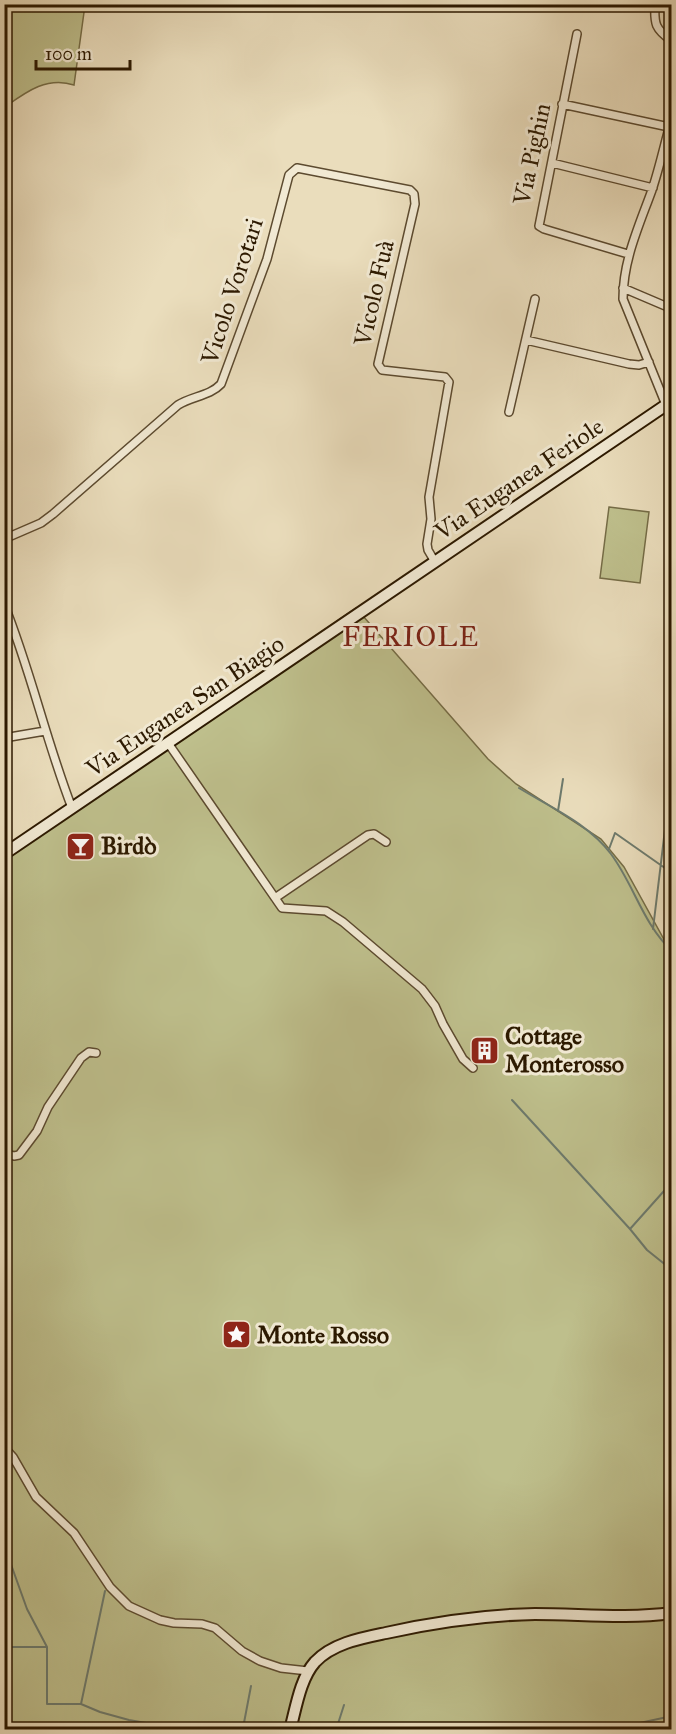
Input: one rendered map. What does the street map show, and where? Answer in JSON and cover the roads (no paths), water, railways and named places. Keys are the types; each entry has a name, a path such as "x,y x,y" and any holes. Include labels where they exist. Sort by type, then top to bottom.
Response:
{"main road":[{"name":"Via Euganea Feriole","path":"390,592 669,403"},
{"name":"Via Euganea San Biagio","path":"4,854 390,592"},
{"path":"290,1730 308,1671 334,1648 372,1636 416,1626 534,1614 635,1617 672,1613"}],"street":[{"path":"656,4 656,26 662,35 672,41"},
{"name":"Via Pighin","path":"577,34 539,226 628,254"},
{"path":"562,104 669,127"},
{"path":"669,403 623,299 623,288 628,254 653,188 672,117"},
{"path":"552,163 653,188"},
{"name":"Vicolo Vorotari","path":"4,539 41,523 178,405 216,389 221,384 264,269 292,171 297,168 304,169 410,190"},
{"name":"Vicolo Fuà","path":"410,190 414,194 415,204 378,364 382,370 445,377 449,382 429,497 430,519 427,544 435,561"},
{"path":"623,288 670,308 672,304"},
{"path":"509,412 535,299"},
{"path":"526,339 629,364 639,365 649,362"},
{"path":"4,604 16,633 45,731 72,808"},
{"path":"4,738 45,731"},
{"path":"168,743 282,908 326,911 343,922 422,989 435,1006 463,1059 473,1068"},
{"path":"275,898 368,835 374,834 386,842"},
{"path":"4,1152 14,1156 19,1155 37,1131 48,1107 81,1058 89,1052 96,1053"},
{"path":"4,1447 13,1457 36,1497 74,1533 110,1587 129,1606 160,1620 202,1624 215,1628 242,1651 260,1661 281,1668 308,1671"}],"waterway":[{"path":"653,929 672,771"},
{"path":"558,811 563,779"},
{"path":"519,788 568,817 602,843 619,866 653,929 672,951"},
{"path":"609,849 615,833 672,873"},
{"path":"512,1100 647,1250 672,1270"},
{"path":"630,1229 672,1182"},
{"path":"4,1545 27,1609 47,1647 47,1704 81,1704 129,1720 163,1726 202,1729 243,1728 251,1686"},
{"path":"81,1704 105,1591"},
{"path":"4,1647 47,1647"},
{"path":"336,1730 344,1705"},
{"path":"607,1730 672,1716"},
{"path":"667,1717 670,1730"}],"place":[{"name":"Birdò","path":"80,846"},
{"name":"Cottage Monterosso","path":"484,1050"},
{"name":"Monte Rosso","path":"236,1335"}],"district":[{"name":"FERIOLE","path":"411,636"}]}
